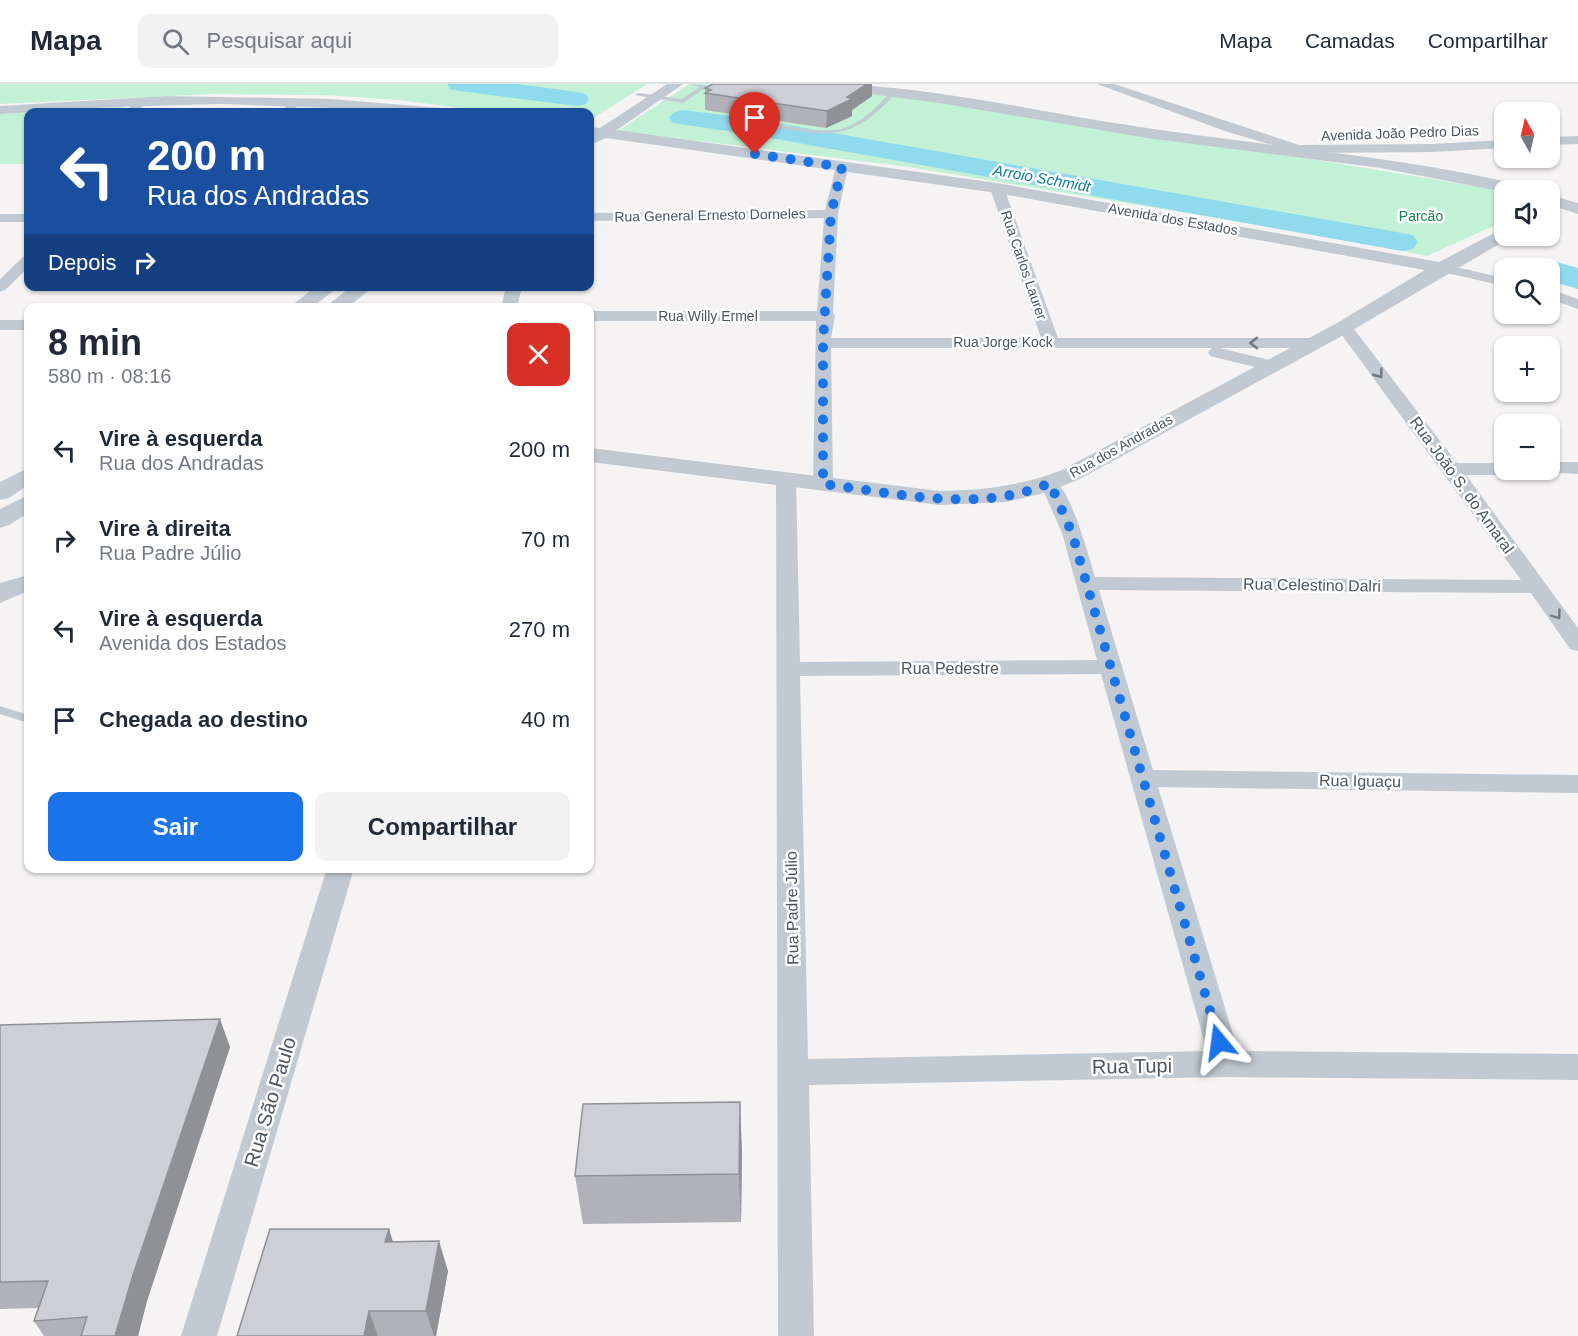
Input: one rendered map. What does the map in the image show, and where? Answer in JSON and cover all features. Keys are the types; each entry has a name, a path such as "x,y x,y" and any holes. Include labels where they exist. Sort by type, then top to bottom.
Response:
{"street":[{"path":"594,131 638,95 676,84"},
{"path":"825,84 895,88 1136,131 1296,151 1494,185"},
{"name":"Avenida João Pedro Dias","path":"1102,84 1296,151 1494,145"},
{"path":"594,131 655,91"},
{"path":"1164,91 1177,111"},
{"path":"135,108 144,100"},
{"path":"29,108 144,100 296,100 404,108"},
{"path":"289,108 296,100"},
{"path":"0,110 24,108"},
{"name":"Avenida dos Estados","path":"594,132 997,188 1443,268 1494,280"},
{"path":"1560,141 1578,140"},
{"path":"823,484 823,343 827,316 831,214 842,167"},
{"name":"Rua Carlos Laurer","path":"997,188 1051,342"},
{"path":"1560,204 1578,210"},
{"path":"1560,215 1578,210"},
{"name":"Rua General Ernesto Dorneles","path":"594,217 831,214"},
{"path":"0,218 23,218"},
{"name":"Rua dos Andradas","path":"594,456 940,498 996,498 1032,491 1344,327 1494,240"},
{"path":"0,287 24,264"},
{"path":"305,303 323,291"},
{"path":"340,303 358,291"},
{"path":"1560,298 1578,304"},
{"name":"Rua Willy Ermel","path":"594,316 827,316"},
{"path":"0,325 24,325"},
{"name":"Rua João S. do Amaral","path":"1344,327 1452,469 1578,644"},
{"name":"Rua Jorge Kock","path":"823,343 1312,343"},
{"name":"Rua Jorge Kock","path":"1182,343 1271,366"},
{"path":"1560,468 1578,468"},
{"path":"1452,469 1494,469"},
{"path":"0,493 24,478"},
{"name":"Rua Padre Júlio","path":"786,480 796,1336"},
{"path":"1050,483 1072,533 1226,1064"},
{"path":"0,520 24,505"},
{"name":"Rua Celestino Dalri","path":"1086,583 1537,587"},
{"path":"0,595 12,587 24,584"},
{"name":"Rua Pedestre","path":"789,669 1111,668"},
{"name":"Rua Iguaçu","path":"1143,778 1578,784"},
{"name":"Rua São Paulo","path":"199,1336 339,873"},
{"name":"Rua Tupi","path":"793,1072 1226,1064 1578,1067"}],"lane":[{"path":"655,91 683,101 705,86 690,84"},
{"path":"747,120 824,132 848,129 866,118 895,88"},
{"path":"0,710 24,718"}],"green space":[{"path":"0,84 647,84 594,117 594,108 460,108 399,100 323,95 212,94 0,104"},
{"name":"Parcão","path":"689,84 806,84 870,91 1232,146 1492,189 1494,190 1494,226 1427,256 1348,240 909,167 618,131"},
{"path":"125,106 123,108 94,108"},
{"path":"24,112 24,164 0,164 0,114"}],"building":[{"path":"713,84 867,84 847,97 852,99 827,111 705,93 711,90 705,88"},
{"path":"220,1019 133,1275 115,1336 81,1336 87,1317 34,1321 48,1281 0,1282 0,1025"},
{"path":"740,1102 739,1174 575,1176 583,1104"},
{"path":"270,1229 389,1229 385,1242 439,1241 426,1311 369,1311 364,1336 237,1336"}],"waterway":[{"name":"Arroio Schmidt","path":"459,84 577,99"},
{"name":"Arroio Schmidt","path":"682,118 748,126 1402,242"},
{"name":"Arroio Schmidt","path":"1560,273 1578,279"}],"route":[{"path":"755,154 842,167 831,214 827,316 823,343 823,484 940,498 996,498 1032,491 1050,483 1072,533 1219,1042"}]}
